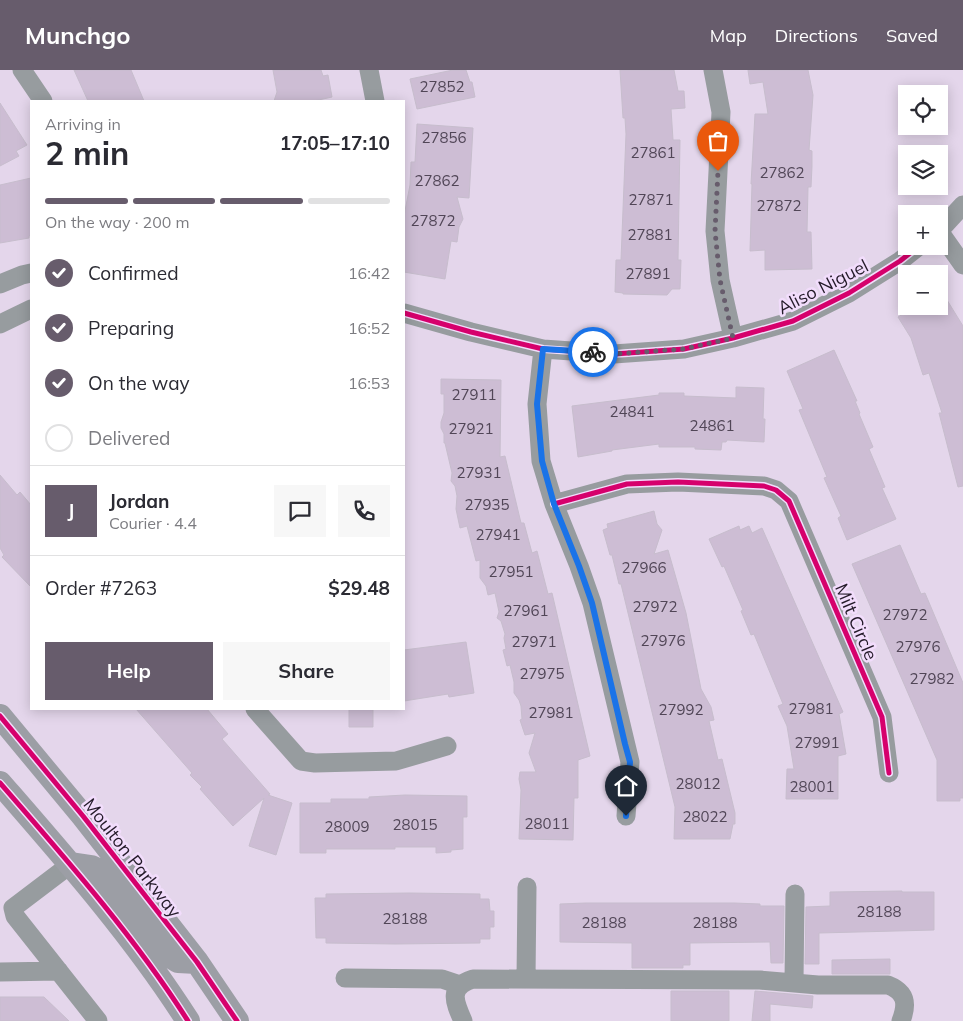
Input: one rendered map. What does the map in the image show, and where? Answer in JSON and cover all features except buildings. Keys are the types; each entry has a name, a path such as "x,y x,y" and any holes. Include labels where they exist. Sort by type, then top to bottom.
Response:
{"main road":[{"name":"Moulton Parkway","path":"0,716 89,824 197,962 236,1021"},
{"path":"0,783 71,864 124,932 188,1021"},
{"path":"71,864 91,867 104,872 170,956 178,961 197,962"}],"street":[{"path":"22,70 41,100"},
{"path":"369,70 375,100"},
{"path":"713,70 721,112 715,231 720,280 733,338"},
{"path":"948,221 963,205"},
{"path":"948,244 963,266"},
{"name":"Aliso Niguel","path":"405,313 471,332 543,349 614,354 684,349 733,338 793,321 841,297 908,255"},
{"path":"0,284 30,273"},
{"path":"0,324 30,309"},
{"path":"543,349 537,404 542,461 554,504 592,603 630,762 626,816"},
{"name":"Milt Circle","path":"554,504 627,484 678,482 764,486 776,490 789,501 882,717 889,773"},
{"path":"256,710 301,761 315,763 396,762 448,746"},
{"path":"71,864 7,908 98,1021"},
{"path":"526,979 527,888"},
{"path":"794,894 794,982"},
{"path":"0,972 59,971"},
{"path":"345,978 442,979 460,985"},
{"path":"462,1021 455,1001 456,990 462,983 473,979 526,979 760,980 818,984 888,984 897,988 903,996 905,1009 901,1021"}],"cycle path":[{"path":"405,313 471,332 543,349 614,354 684,349 733,338 793,321 849,293 908,255"},
{"path":"554,504 627,484 678,482 764,486 776,490 789,501 882,717 889,773"},
{"path":"0,716 83,816 197,962 237,1021"},
{"path":"0,783 122,928 188,1021"}],"way so far":[{"path":"593,352 614,354 684,349 733,338 720,280 715,231 718,171"}],"route":[{"path":"593,352 543,349 537,404 542,461 554,504 592,603 630,762 626,816"}]}
